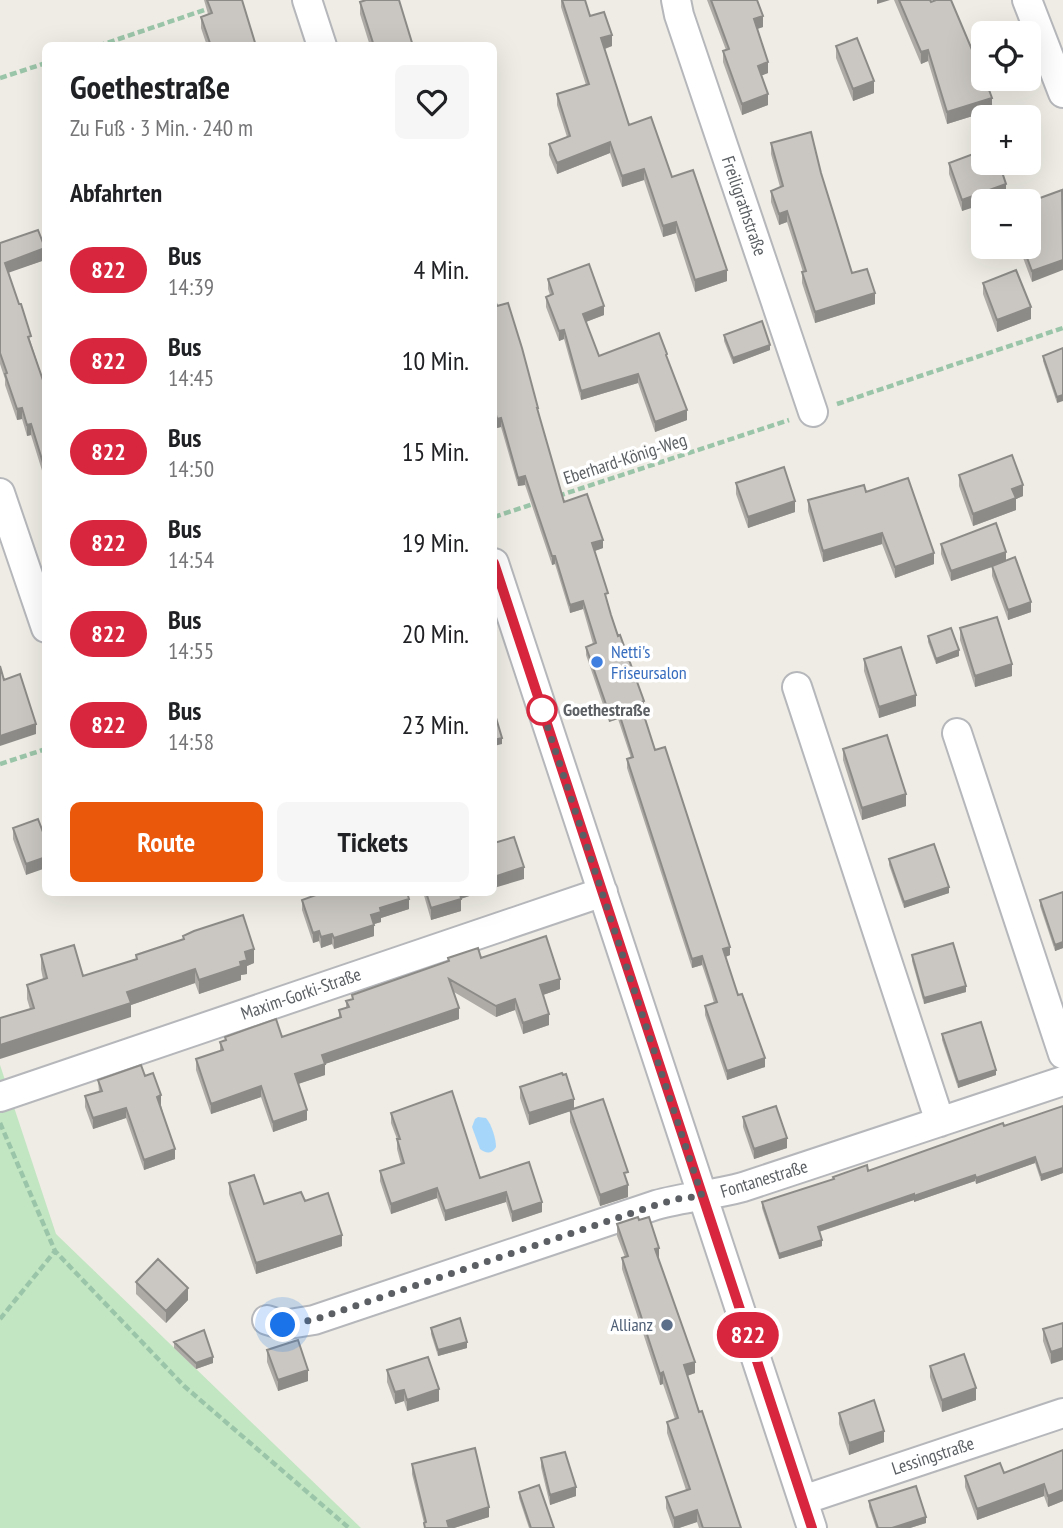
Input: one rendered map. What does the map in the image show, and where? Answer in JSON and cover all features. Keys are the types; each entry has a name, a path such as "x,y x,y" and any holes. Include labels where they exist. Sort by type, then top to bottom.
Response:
{"street":[{"path":"307,0 321,42"},
{"name":"Freiligrathstraße","path":"676,0 813,412"},
{"path":"1027,0 1063,93"},
{"path":"0,493 42,616"},
{"path":"497,580 500,599 603,892 813,1528"},
{"path":"797,687 940,1122"},
{"path":"957,733 1063,1054"},
{"name":"Maxim-Gorki-Straße","path":"0,1097 603,892"},
{"name":"Fontanestraße","path":"267,1320 283,1325 313,1320 656,1205 677,1199 720,1194 743,1187 1063,1081"},
{"name":"Lessingstraße","path":"803,1500 1063,1413"}],"path":[{"path":"110,42 222,4"},
{"path":"0,78 42,64"},
{"path":"863,395 1063,328"},
{"name":"Eberhard-König-Weg","path":"558,496 765,428"},
{"name":"Eberhard-König-Weg","path":"497,516 545,500"},
{"path":"0,764 42,750"},
{"path":"0,1122 55,1251 184,1386 349,1528"},
{"path":"0,1320 55,1251"}],"green space":[{"path":"0,1065 56,1234 361,1528 0,1528"}],"water":[{"path":"478,1117 486,1118 492,1128 496,1147 491,1152 480,1149 472,1127"}],"building":[{"path":"207,0 242,0 255,42 210,42 201,17 212,13"},
{"path":"399,0 412,42 373,42 360,2"},
{"path":"562,0 585,0 590,16 604,12 612,35 601,38 629,125 651,117 672,177 693,170 727,270 695,280 676,222 663,226 644,169 622,176 610,142 557,163 549,144 570,136 557,94 589,84"},
{"path":"711,0 757,0 763,16 754,19 768,62 758,66 768,94 742,104 723,51 729,49"},
{"path":"899,0 951,0 971,47 971,91 989,91 992,98 947,112 928,50 921,52"},
{"path":"857,38 874,81 853,89 836,46"},
{"path":"811,132 852,273 867,269 875,293 815,312 802,272 806,271 787,211 779,214 771,191 783,186 771,143"},
{"path":"971,155 971,175 1003,175 1006,184 992,189 971,189 971,197 962,200 949,163"},
{"path":"1062,190 1063,260 1032,271 1028,259 1041,259 1041,198"},
{"path":"38,230 42,240 42,249 5,263 21,304 31,336 28,337 42,377 42,460 31,424 27,425 22,408 17,409 0,353 0,243"},
{"path":"589,264 604,306 583,314 599,356 659,333 687,410 655,422 638,374 581,391 564,330 559,331 546,297 553,294 548,279"},
{"path":"1016,270 1031,307 997,320 983,283"},
{"path":"508,303 564,502 587,494 603,540 592,543 608,593 605,594 611,615 644,701 640,703 655,750 665,747 730,947 723,949 738,995 742,994 765,1058 727,1071 705,1006 717,1002 702,956 692,959 627,759 633,757 618,710 609,713 586,647 596,643 583,601 570,605 525,476 518,478 501,418 497,419 497,306"},
{"path":"762,321 770,345 733,358 724,335"},
{"path":"1063,348 1063,395 1057,397 1043,356"},
{"path":"1012,455 1023,485 1012,489 1016,498 973,514 959,475"},
{"path":"784,467 795,501 748,517 736,483"},
{"path":"908,478 934,553 895,567 882,533 823,551 808,500 864,485 866,492"},
{"path":"996,523 1006,552 951,571 941,544"},
{"path":"1015,557 1031,602 1008,610 992,566"},
{"path":"997,617 1012,664 975,676 960,628"},
{"path":"951,628 959,650 936,659 928,636"},
{"path":"901,647 916,695 879,707 864,659"},
{"path":"0,666 4,680 20,674 36,724 0,736"},
{"path":"497,721 502,738 497,739"},
{"path":"887,735 906,794 862,808 843,749"},
{"path":"38,819 42,830 42,858 26,864 13,828"},
{"path":"514,837 524,867 497,876 497,842"},
{"path":"934,844 949,887 904,902 889,859"},
{"path":"1063,892 1063,942 1055,945 1040,900"},
{"path":"313,896 408,896 409,899 380,908 381,912 371,915 374,925 334,938 332,934 321,937 319,931 313,933 302,900"},
{"path":"427,896 461,896 461,899 431,908"},
{"path":"243,915 254,949 245,952 247,960 240,962 241,966 199,980 195,969 127,992 131,1003 0,1045 0,1018 34,1008 27,985 47,978 41,955 74,945 83,976 137,959 136,955 184,939 183,936 194,931"},
{"path":"546,936 560,979 540,985 549,1014 523,1023 515,999 496,1006 449,979 459,1008 322,1055 325,1064 295,1074 307,1110 273,1122 261,1086 211,1104 196,1059 223,1050 220,1042 226,1040 225,1037 276,1019 282,1037 341,1017 339,1010 349,1007 346,1001 353,999 352,995 449,961 448,958 478,948 481,958"},
{"path":"953,943 966,986 924,998 912,955"},
{"path":"981,1022 996,1070 958,1082 942,1034"},
{"path":"141,1065 145,1076 153,1073 161,1095 157,1097 175,1149 144,1160 126,1108 93,1118 85,1096 102,1091 98,1080"},
{"path":"566,1074 574,1099 529,1113 520,1087"},
{"path":"452,1091 480,1178 529,1162 542,1202 512,1212 506,1192 445,1211 437,1188 391,1204 380,1171 404,1163 397,1139 400,1139 391,1113"},
{"path":"603,1099 628,1172 624,1173 628,1185 600,1195 570,1110"},
{"path":"776,1106 787,1138 754,1149 743,1117"},
{"path":"1063,1106 1063,1168 1041,1175 1035,1157 976,1178 975,1175 818,1227 822,1240 779,1254 762,1202 834,1179 833,1177 867,1165 868,1171 1003,1123 1004,1126"},
{"path":"254,1175 264,1204 301,1192 305,1201 328,1193 342,1235 256,1263 229,1183"},
{"path":"638,1217 639,1220 649,1217 659,1248 655,1249 695,1362 684,1365 741,1528 703,1528 697,1510 674,1518 666,1497 690,1489 667,1422 678,1418 663,1372 660,1374 622,1258 628,1256 617,1224"},
{"path":"158,1259 188,1288 166,1311 136,1282"},
{"path":"460,1318 467,1342 438,1350 431,1328"},
{"path":"1063,1323 1063,1348 1051,1352 1043,1329"},
{"path":"204,1330 213,1357 196,1363 174,1342"},
{"path":"298,1340 308,1370 278,1380 267,1350"},
{"path":"964,1354 976,1388 942,1400 930,1366"},
{"path":"428,1357 439,1389 407,1400 404,1390 395,1392 387,1370"},
{"path":"874,1400 884,1431 849,1443 839,1413"},
{"path":"475,1448 489,1507 447,1521 449,1528 425,1528 426,1522 412,1464"},
{"path":"1063,1450 1063,1490 1048,1496 1044,1484 977,1509 965,1476 1000,1463 1004,1473"},
{"path":"565,1452 576,1487 550,1495 541,1458"},
{"path":"539,1485 554,1528 531,1528 519,1492"},
{"path":"916,1486 926,1517 892,1528 878,1528 869,1501"}],"bus line":[{"name":"822","path":"497,572 812,1528"}],"place":[{"name":"Netti's Friseursalon","path":"597,662"},
{"name":"Goethestraße","path":"542,710"},
{"name":"Allianz","path":"667,1325"}],"route":[{"path":"283,1325 313,1320 656,1205 702,1196 542,710"}]}
